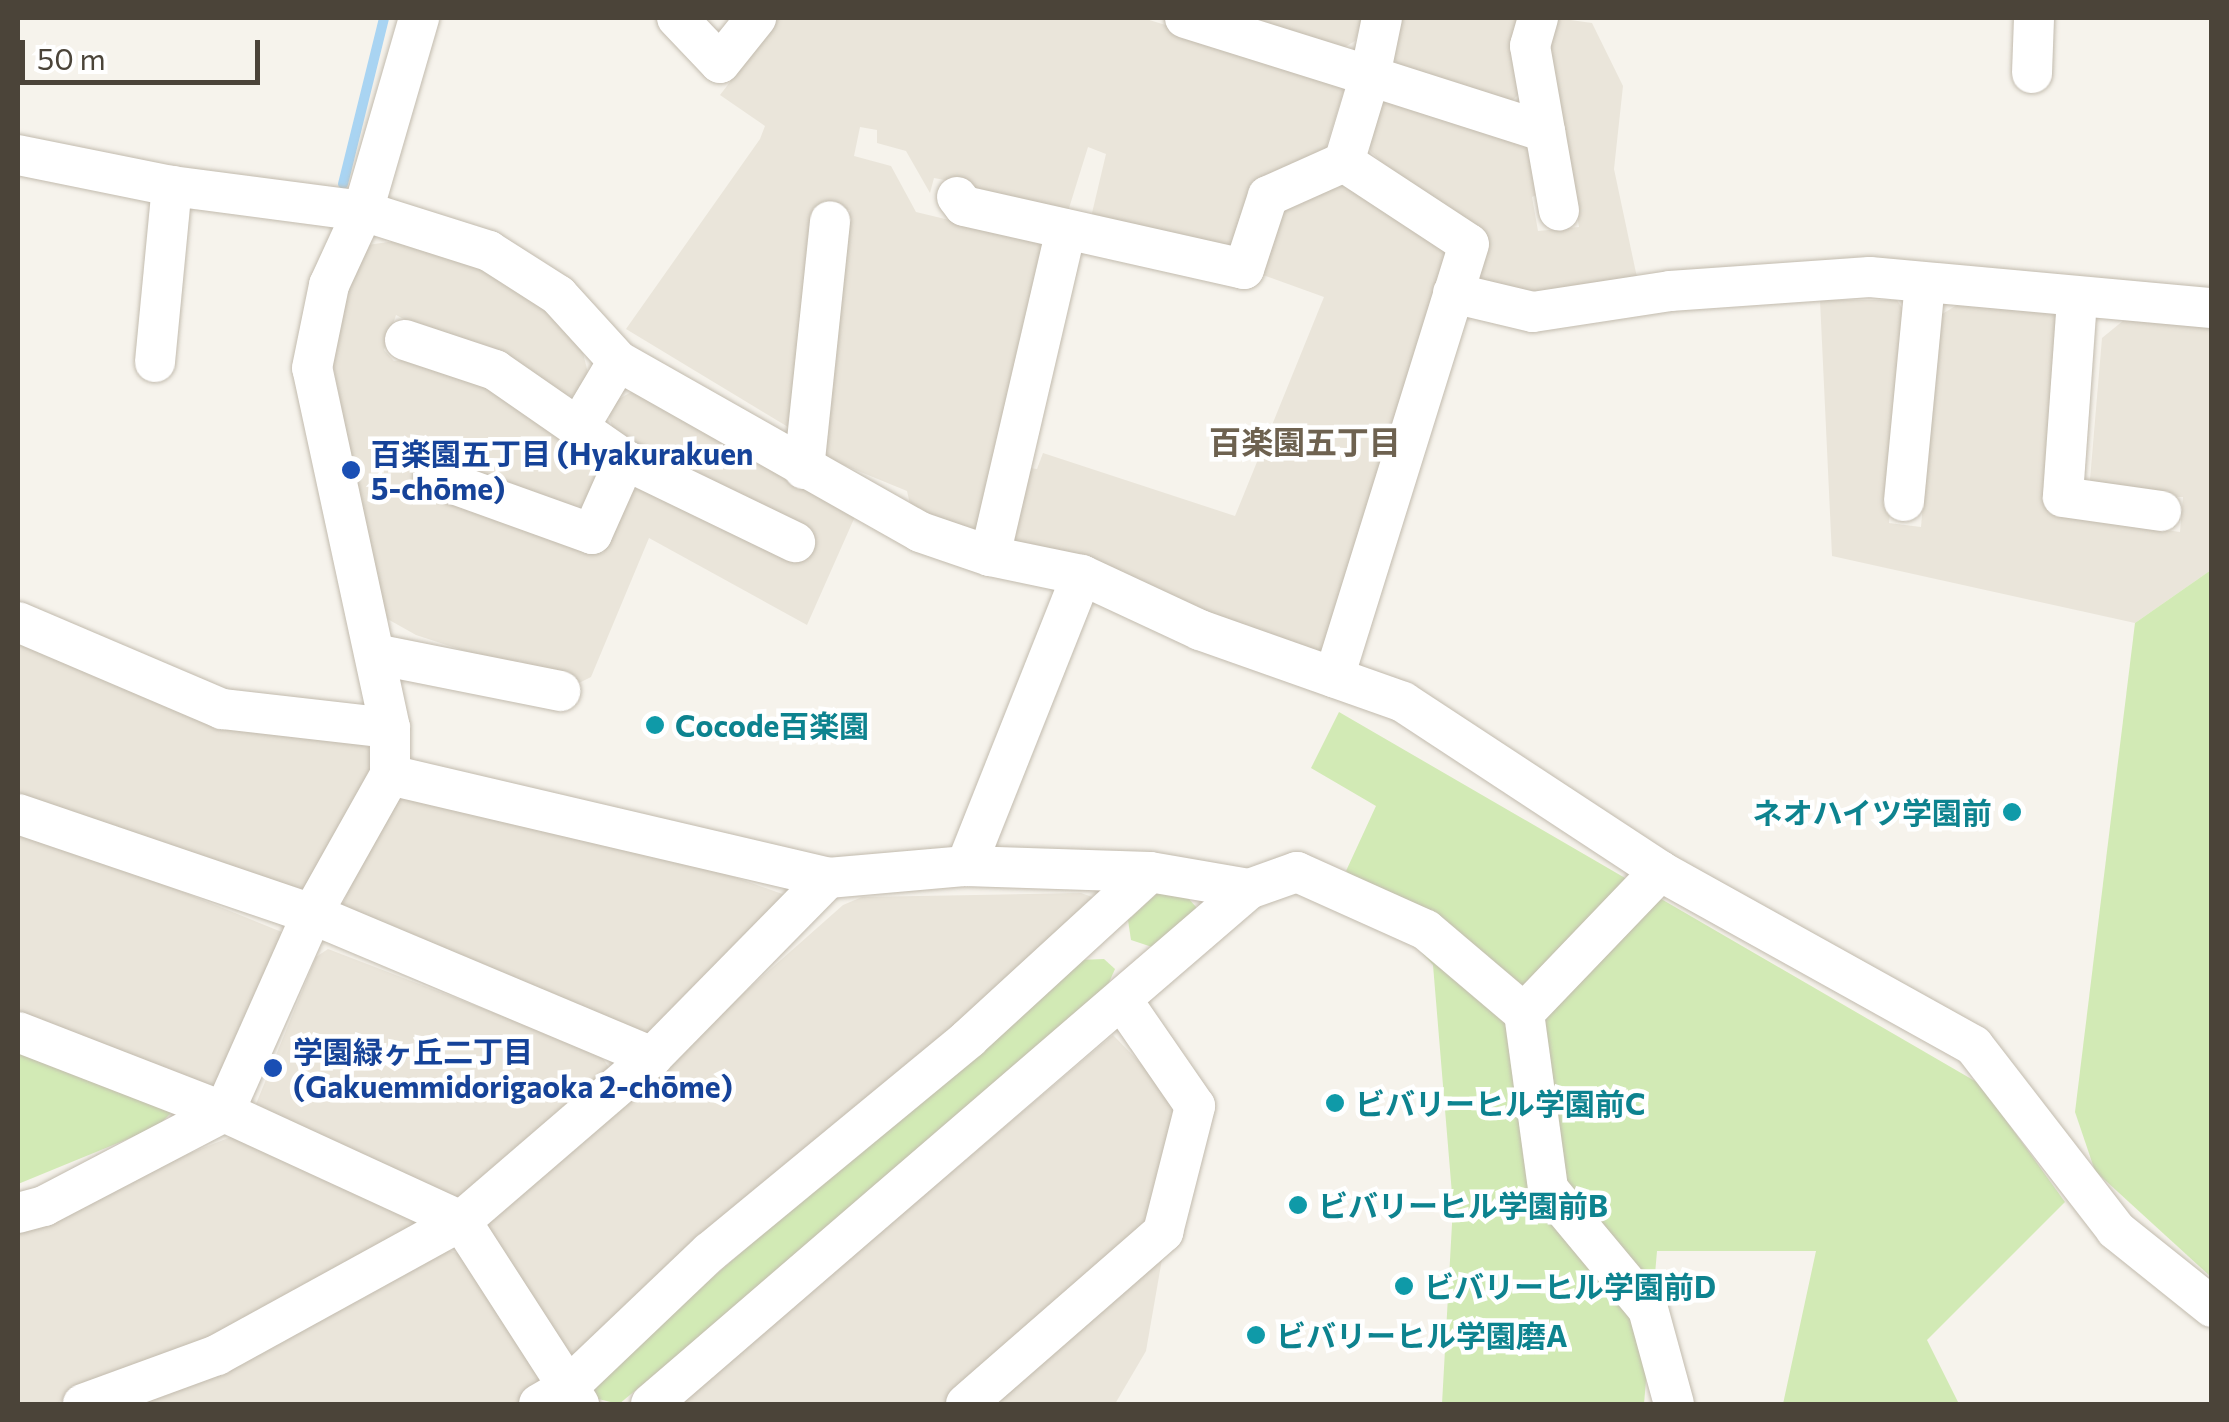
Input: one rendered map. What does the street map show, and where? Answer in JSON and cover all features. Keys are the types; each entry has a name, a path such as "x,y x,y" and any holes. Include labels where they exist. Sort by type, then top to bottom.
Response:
{"street":[{"path":"18,1212 44,1206 224,1112 312,914 390,775 390,728 312,368 329,285 363,211 419,18"},
{"path":"677,18 720,63 756,18"},
{"path":"1185,18 1545,132"},
{"path":"957,196 964,206 1244,268 1268,196 1344,162 1370,76 1382,18"},
{"path":"1538,18 1530,46 1559,210"},
{"path":"2032,73 2034,18"},
{"path":"18,155 172,186 363,211 489,251 558,295 618,361 920,532 990,556 1082,575 1200,630 1403,702 1660,871 1974,1046 2116,1230 2212,1307"},
{"path":"1334,678 1468,244 1344,162"},
{"path":"155,362 172,186"},
{"path":"804,468 830,221"},
{"path":"990,556 1066,230"},
{"path":"1453,293 1532,312 1670,291 1870,277 2077,300 2212,308"},
{"path":"1904,501 1925,283"},
{"path":"2077,300 2063,497 2161,511"},
{"path":"405,340 495,370 532,400 580,425 625,460 795,542"},
{"path":"580,425 618,361"},
{"path":"434,477 592,534 625,460"},
{"path":"966,866 1082,575"},
{"path":"18,622 222,709 390,728"},
{"path":"375,654 560,692"},
{"path":"390,775 828,878 966,866 1150,872 1249,889"},
{"path":"18,814 312,914 652,1057"},
{"path":"1524,1013 1660,871"},
{"path":"18,1032 224,1112 461,1221 562,1399 710,1252 968,1039 1150,872"},
{"path":"651,1404 1124,1003 1249,889 1297,872 1426,930 1524,1013 1548,1189 1648,1309 1674,1404"},
{"path":"83,1404 217,1354 461,1221 652,1057 828,878"},
{"path":"966,1404 1163,1232 1195,1106 1124,1003"}],"shaded area":[{"path":"779,18 1143,18 1342,80 1345,87 1323,157 1252,182 1233,253 1088,230 1106,154 1088,147 1065,221 967,201 967,184 934,178 930,193 906,151 877,143 877,130 860,127 854,156 891,166 916,212 1045,243 977,534 912,513 907,491 829,459 818,445 850,210 813,208 788,427 626,329 760,139 765,126 720,95"},
{"path":"1245,18 1363,18 1355,41 1343,48"},
{"path":"1395,18 1523,18 1525,88 1507,106 1398,65 1386,45"},
{"path":"1556,18 1592,23 1623,86 1614,169 1639,287 1565,302 1466,281 1408,188 1371,152 1362,126 1373,104 1396,97 1522,142 1539,158 1542,192 1532,197 1538,231 1579,227 1549,41"},
{"path":"1342,175 1448,254 1332,670 1013,547 1021,467 1037,469 1043,453 1235,516 1324,297 1249,270 1273,199"},
{"path":"395,241 484,268 526,292 561,323 583,353 588,373 578,394 559,399 396,315 384,350 394,361 413,358 485,383 588,452 598,474 590,503 567,510 420,472 414,489 421,498 449,498 603,553 625,494 647,485 759,515 613,430 606,406 637,389 857,512 807,625 649,538 591,677 575,685 519,661 514,667 416,635 384,617 329,346 361,246"},
{"path":"1820,300 1897,300 1907,316 1889,523 1921,527 1939,316 1957,305 2055,314 2071,334 2054,514 2180,532 2183,497 2104,495 2090,480 2102,338 2124,320 2211,321 2211,570 2135,623 1832,556"},
{"path":"18,641 369,747 373,769 311,898 18,795"},
{"path":"396,791 726,874 791,897 651,1036 340,909"},
{"path":"18,825 289,935 218,1088 18,1013"},
{"path":"1081,893 1092,897 1095,909 574,1355 565,1351 482,1225 843,905 862,897"},
{"path":"328,949 599,1053 610,1069 455,1202 256,1104 316,957"},
{"path":"1113,1035 1175,1099 1154,1219 949,1404 678,1404"},
{"path":"241,1133 417,1220 417,1228 313,1290 82,1395 52,1404 18,1404 18,1221"},
{"path":"440,1248 461,1254 547,1382 519,1404 125,1404"},
{"path":"1162,1259 1146,1351 1115,1404 989,1404"}],"green space":[{"path":"2211,570 2211,1277 2095,1171 2075,1112 2135,623"},
{"path":"1339,712 1980,1084 2065,1202 1927,1340 1959,1404 1783,1404 1816,1251 1657,1251 1644,1404 1442,1404 1453,1206 1433,965 1346,871 1376,806 1311,768"},
{"path":"1163,888 1182,891 1196,907 1197,922 1158,949 1131,940 1128,920"},
{"path":"1104,959 1115,969 1107,987 709,1330 619,1404 594,1398 593,1381 1079,960"},
{"path":"18,1037 175,1109 157,1127 18,1184"}],"waterway":[{"path":"343,184 384,18"}],"place":[{"name":"百楽園五丁目 (Hyakurakuen 5-chōme)","path":"351,470"},
{"name":"Cocode百楽園","path":"655,725"},
{"name":"ネオハイツ学園前","path":"2012,812"},
{"name":"学園緑ヶ丘二丁目 (Gakuemmidorigaoka 2-chōme)","path":"273,1068"},
{"name":"ビバリーヒル学園前C","path":"1335,1103"},
{"name":"ビバリーヒル学園前B","path":"1298,1205"},
{"name":"ビバリーヒル学園前D","path":"1404,1286"},
{"name":"ビバリーヒル学園磨A","path":"1256,1335"}],"district":[{"name":"百楽園五丁目","path":"1305,441"}]}
